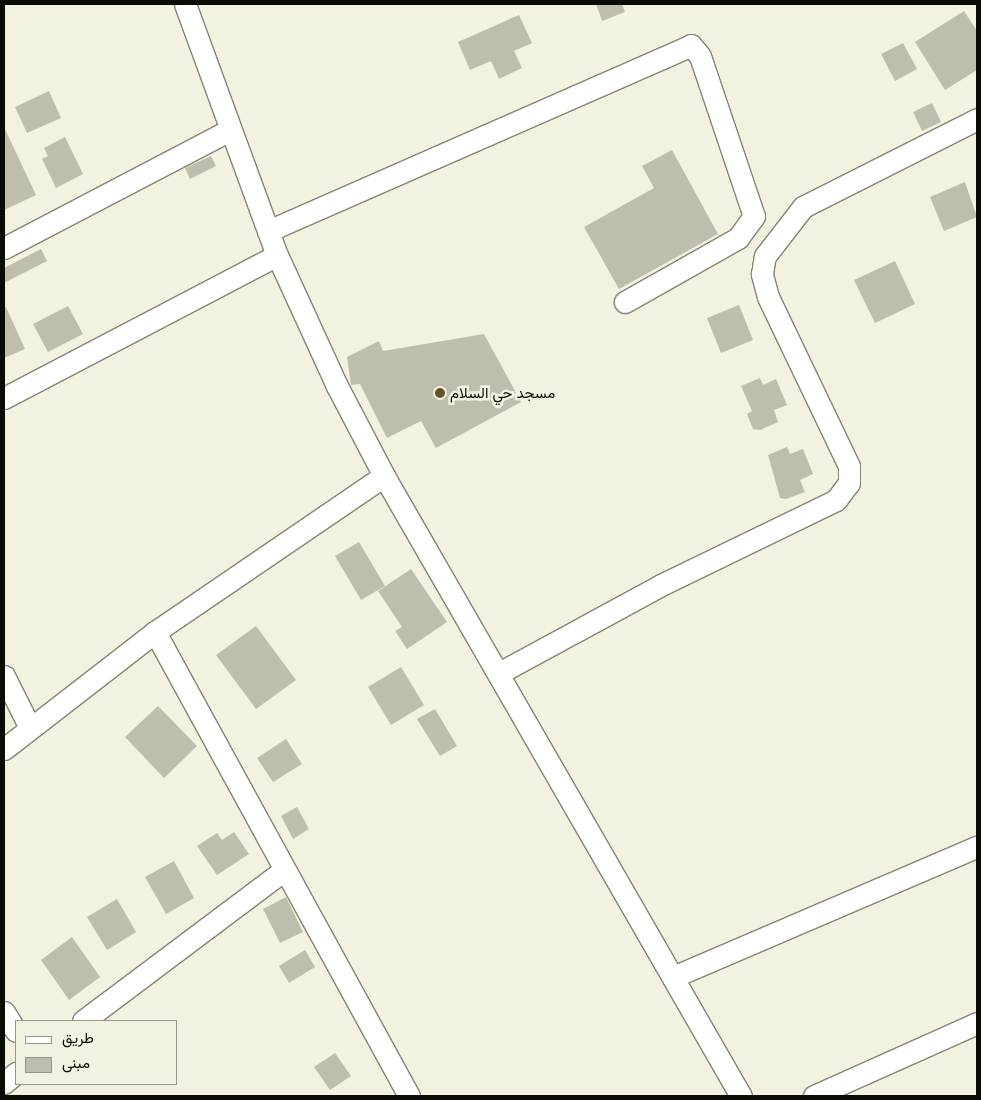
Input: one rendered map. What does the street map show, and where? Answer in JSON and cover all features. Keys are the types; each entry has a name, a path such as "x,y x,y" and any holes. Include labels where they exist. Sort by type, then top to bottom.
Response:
{"street":[{"path":"184,4 277,255 384,476 741,1096"},
{"path":"268,232 691,46 700,56 754,216 738,238 625,302"},
{"path":"499,673 661,585 836,500 849,483 849,466 768,297 762,274 765,256 803,207 977,119"},
{"path":"4,248 230,130"},
{"path":"4,398 277,255"},
{"path":"4,749 29,726 155,632 384,476"},
{"path":"155,632 284,870 410,1096"},
{"path":"4,676 29,726"},
{"path":"673,977 977,847"},
{"path":"84,1020 284,870"},
{"path":"4,1012 15,1029"},
{"path":"814,1096 977,1023"},
{"path":"4,1082 15,1074"}],"building":[{"path":"596,4 622,4 625,12 602,21"},
{"path":"964,11 977,31 977,70 945,90 915,42"},
{"path":"519,15 532,43 514,51 522,68 499,79 491,61 470,70 458,42"},
{"path":"903,43 917,69 895,81 881,54"},
{"path":"49,91 61,118 27,133 15,107"},
{"path":"932,103 941,122 922,131 913,112"},
{"path":"4,127 36,195 4,210"},
{"path":"65,137 83,174 56,188 42,159 48,156 44,148"},
{"path":"672,150 718,234 619,289 584,227 654,188 642,166"},
{"path":"211,156 216,166 190,179 185,168"},
{"path":"965,182 977,217 944,231 930,197"},
{"path":"41,249 47,261 4,283 4,268"},
{"path":"895,261 915,304 875,323 854,280"},
{"path":"739,305 753,340 721,353 707,318"},
{"path":"68,306 83,334 48,352 33,324"},
{"path":"6,307 25,349 4,358 4,308"},
{"name":"مسجد حي السلام","path":"484,334 521,402 436,448 421,421 387,438 360,384 351,385 347,357 379,341 383,351"},
{"path":"760,378 763,385 776,379 787,405 774,410 778,422 760,430 753,429 747,414 752,411 741,386"},
{"path":"787,447 790,454 803,449 813,474 800,480 805,492 786,499 780,498 768,455"},
{"path":"359,542 385,586 361,600 335,556"},
{"path":"411,569 447,622 407,649 395,631 402,627 378,591"},
{"path":"256,626 296,680 256,709 216,655"},
{"path":"401,667 424,705 391,725 368,687"},
{"path":"158,706 197,746 164,778 125,737"},
{"path":"435,709 457,746 440,756 417,719"},
{"path":"286,739 302,764 273,782 257,758"},
{"path":"297,807 309,829 293,839 281,816"},
{"path":"234,832 249,854 217,875 197,846 217,833 222,840"},
{"path":"174,861 194,898 166,914 145,877"},
{"path":"286,897 303,932 280,943 263,909"},
{"path":"117,899 136,932 107,950 87,917"},
{"path":"72,937 100,977 69,1000 41,960"},
{"path":"305,950 315,967 289,983 279,966"},
{"path":"335,1053 351,1076 330,1090 314,1067"}],"place":[{"name":"مسجد حي السلام","path":"440,393"}]}
